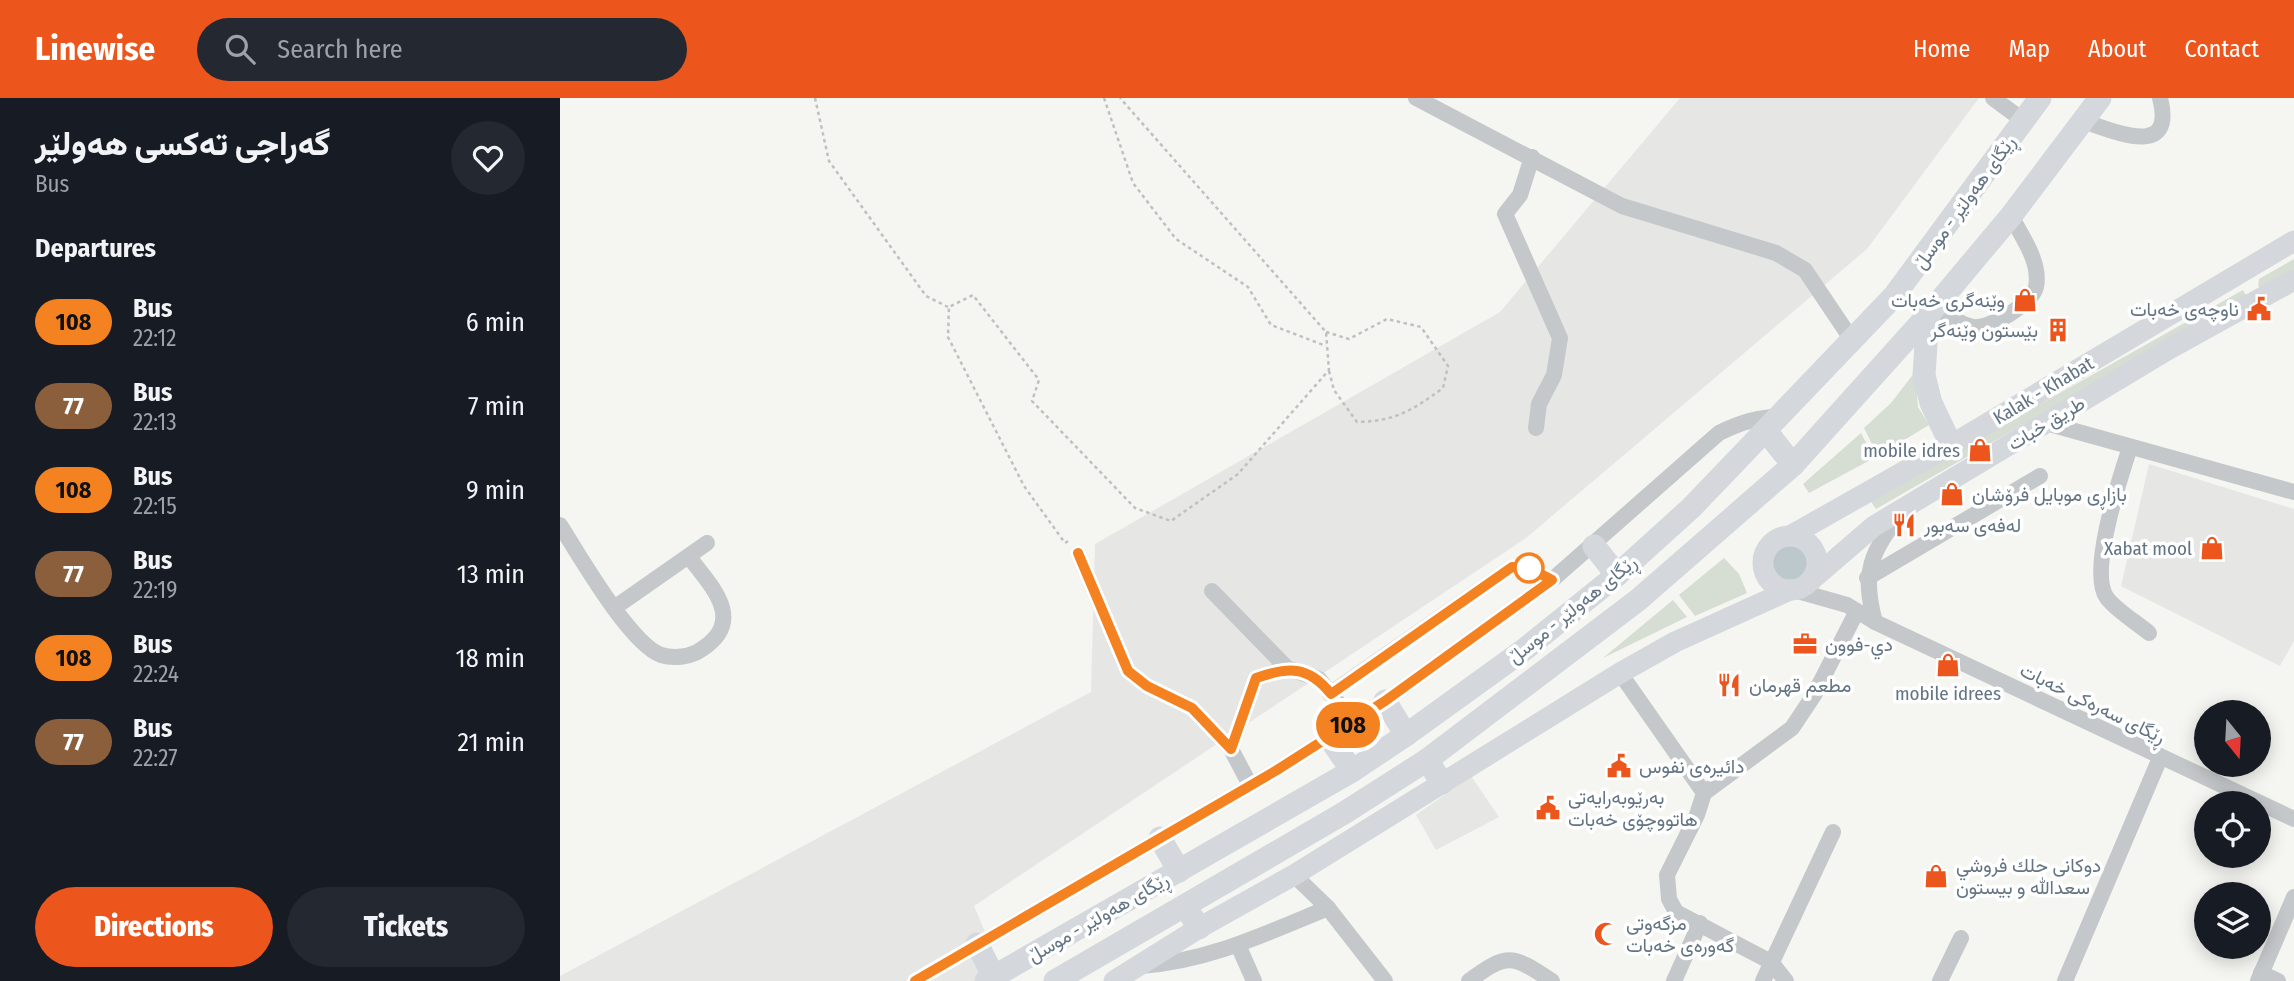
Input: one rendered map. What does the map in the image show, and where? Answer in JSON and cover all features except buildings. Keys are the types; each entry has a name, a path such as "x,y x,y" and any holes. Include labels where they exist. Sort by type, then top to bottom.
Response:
{"highway":[{"name":"ڕێگای هەولێر - موسڵ","path":"990,979 1352,771 1406,736 1525,649 1617,575 1691,508 1894,296 2040,98"},
{"name":"ڕێگای هەولێر - موسڵ","path":"1055,981 1344,813 1427,760 1638,600 1793,465 1931,311 2011,216 2100,98"},
{"path":"1931,311 1924,375 1931,403 1951,445"},
{"path":"1775,423 1793,465"},
{"path":"1594,546 1617,575"},
{"path":"1385,701 1406,736"},
{"path":"1329,737 1352,771"},
{"path":"1427,760 1442,783"},
{"path":"1160,838 1179,871"},
{"path":"1185,906 1199,928"},
{"path":"977,944 990,979"}],"main road":[{"name":"Kalak - Khabat","path":"1790,536 1951,445 2294,241"},
{"name":"طريق خبات","path":"1114,981 1199,928 1294,875 1620,673 1687,637 1798,587 1852,542 1903,509 2169,349 2294,280"},
{"path":"1790,536 1804,540 1813,550 1816,570 1798,587 1771,583 1763,563 1771,544 1790,536"}],"street":[{"path":"1416,98 1622,206 1776,253 1805,270 1852,340"},
{"path":"1993,98 2024,121"},
{"path":"2083,121 2136,138 2152,136 2160,128 2165,116 2160,98"},
{"path":"1532,157 1520,195 1505,214 1560,338 1554,375 1539,404 1536,428"},
{"path":"1931,311 1975,327 1986,325 2023,306 2036,289 2035,263 2011,216"},
{"path":"915,981 1250,785 1385,701 1552,580 1594,546 1719,433 1761,416 1775,423"},
{"path":"2046,423 2294,492"},
{"path":"2130,447 2108,528 2099,577 2107,598 2148,633"},
{"path":"1867,578 2040,476"},
{"path":"1875,622 1867,578 1885,534 1903,509"},
{"path":"560,525 614,608 645,644 660,655 679,657 699,651 719,636 725,622 721,602 689,557"},
{"path":"614,608 707,543"},
{"path":"1076,546 1128,671 1147,686 1192,708 1231,749 1250,785"},
{"path":"1331,694 1512,567 1531,569 1552,580"},
{"name":"ڕێگای سەرەکی خەبات","path":"1798,587 1847,605 1875,622 2294,819"},
{"path":"1212,592 1287,668 1319,680 1353,722"},
{"path":"1786,981 1771,962 1676,912 1666,889 1667,875 1697,815 1704,793 1792,728 1814,695 1857,611"},
{"path":"1231,749 1256,678 1287,668"},
{"path":"1620,673 1704,793"},
{"path":"2065,981 2160,758"},
{"path":"1763,981 1833,832"},
{"path":"1294,875 1328,908 1385,981"},
{"path":"2278,981 2259,977 2294,897"},
{"path":"1140,966 1177,964 1238,945 1328,908"},
{"path":"1674,981 1700,923"},
{"path":"1940,981 1961,938"},
{"path":"1238,945 1254,981"},
{"path":"1469,981 1484,970 1509,959 1522,961 1552,981"}],"path":[{"path":"815,98 829,161 926,296 949,307"},
{"path":"1104,98 1133,183 1176,239 1248,287 1271,325 1327,346"},
{"path":"1120,98 1326,332 1349,339 1387,319 1421,327 1448,366 1443,388 1411,411 1386,421 1357,422 1334,390 1329,370 1326,332"},
{"path":"949,307 972,295 1039,380 1032,401 1135,508 1171,520 1238,474 1329,370"},
{"path":"949,307 948,337 1024,486 1065,542 1076,546"}],"shaded area":[{"path":"1680,98 1979,98 1867,249 1526,538 974,906 1006,981 560,981 560,976 1091,692 1095,544 1500,312"},
{"path":"2294,259 2294,270 2261,288 2258,286 2259,279"},
{"path":"2243,290 2246,295 2243,298 1876,509 1870,500"},
{"path":"1915,372 1918,407 1929,425 1878,456 1864,428 1891,403"},
{"path":"1861,433 1874,458 1809,493 1803,484"},
{"name":"Xabat mool","path":"2149,464 2294,509 2294,641 2280,666 2121,586"},
{"path":"1789,542 1797,543 1803,548 1808,554 1808,570 1803,576 1797,581 1789,582 1781,581 1775,576 1770,570 1769,562 1770,554 1775,548 1781,543"},
{"path":"1724,558 1739,574 1747,593 1695,616 1679,595"},
{"path":"1673,600 1687,617 1603,658"},
{"path":"1471,776 1499,817 1436,850 1416,815"}],"bus line":[{"name":"108","path":"915,981 1277,770 1385,701 1552,580 1531,569 1512,567 1331,694 1319,680 1287,668 1256,678 1231,749 1192,708 1147,686 1128,671 1078,553"}],"place":[{"name":"وێنەگری خەبات","path":"2025,300"},
{"name":"ناوچەی خەبات","path":"2259,309"},
{"name":"بێستون وێنەگر","path":"2058,330"},
{"name":"mobile idres","path":"1980,450"},
{"name":"بازاڕی موبایل فرۆشان","path":"1952,494"},
{"name":"لەفەی سەبور","path":"1904,525"},
{"name":"Xabat mool","path":"2212,548"},
{"name":"دي-فوون","path":"1805,644"},
{"name":"mobile idrees","path":"1948,665"},
{"name":"مطعم قهرمان","path":"1729,685"},
{"name":"دائیرەی نفوس","path":"1619,766"},
{"name":"به‌رێوبه‌رایه‌تی هاتووچۆی خه‌بات","path":"1548,808"},
{"name":"دوكانى جلك فروشي سعدالله و بيستون","path":"1936,876"},
{"name":"مزگەوتى گەورەى خەبات","path":"1606,934"}]}
